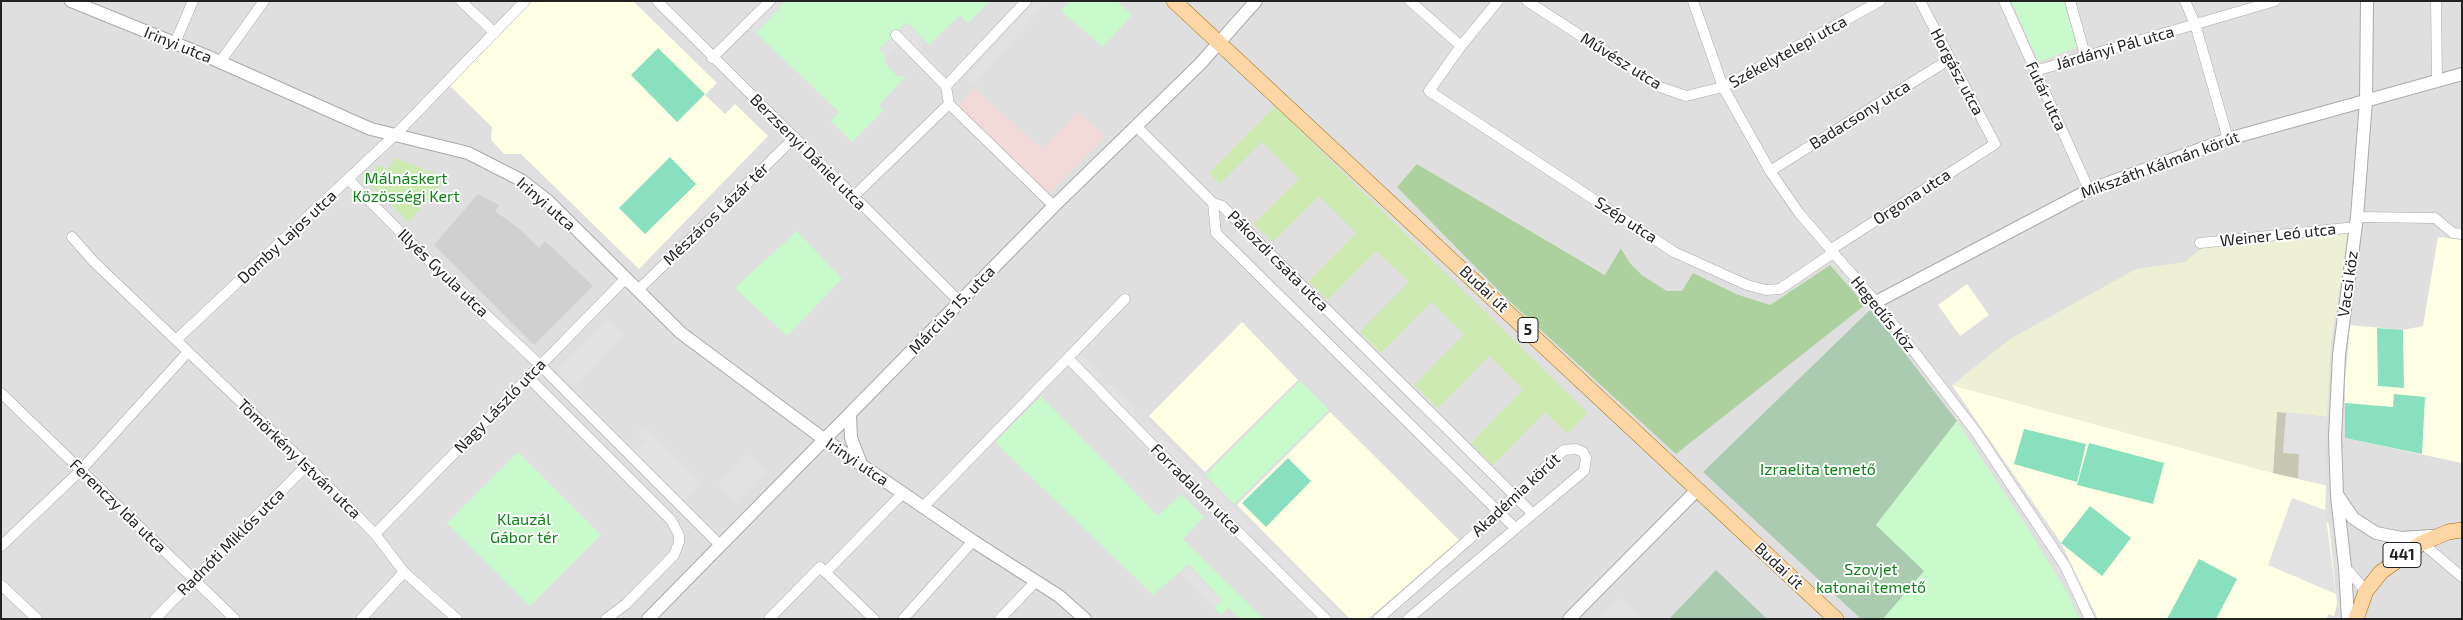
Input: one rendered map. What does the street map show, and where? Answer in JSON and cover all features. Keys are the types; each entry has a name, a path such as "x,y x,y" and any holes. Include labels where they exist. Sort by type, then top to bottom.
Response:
{"main road":[{"name":"Budai út","path":"1174,1 1836,619"},
{"name":"441","path":"2356,619 2366,591 2381,572 2422,543 2455,531"}],"street":[{"name":"Irinyi utca","path":"71,1 220,62 348,120 371,128 468,153 522,180 548,201 681,333 824,440 1059,596 1085,619"},
{"path":"175,43 193,1"},
{"path":"220,62 264,1"},
{"path":"461,1 494,33"},
{"path":"396,134 525,1"},
{"name":"Berzsenyi Dániel utca","path":"657,1 712,58 795,137 960,302"},
{"path":"712,58 770,1"},
{"path":"946,86 1026,1"},
{"name":"Március 15. utca","path":"648,619 1054,206 1219,43 1256,1"},
{"path":"1410,1 1461,46 1498,1"},
{"name":"Művész utca","path":"1527,1 1660,87 1686,96 1723,88"},
{"name":"Hegedűs köz","path":"1693,1 1723,88 1770,171 1799,214 1876,302 1976,432 2065,566 2090,619"},
{"name":"Székelytelepi utca","path":"1723,88 1880,1"},
{"name":"Horgász utca","path":"1920,1 1995,144"},
{"name":"Futár utca","path":"2004,1 2089,190"},
{"path":"2070,1 2085,55"},
{"path":"2185,1 2195,24 2228,138"},
{"name":"Járdányi Pál utca","path":"2035,71 2275,1"},
{"name":"Vacsi köz","path":"2348,619 2345,566 2337,496 2335,437 2339,355 2357,222 2366,101 2367,1"},
{"path":"2436,1 2437,81"},
{"path":"896,35 946,86 949,104 1054,206"},
{"name":"Szép utca","path":"1461,46 1429,91 1674,252 1747,285 1766,290 1780,289 1831,251"},
{"name":"Badacsony utca","path":"1770,171 1950,59"},
{"name":"Mikszáth Kálmán körút","path":"1876,302 2089,190 2228,138 2462,74"},
{"path":"853,197 949,104"},
{"path":"1136,126 1213,204"},
{"name":"Domby Lajos utca","path":"177,339 396,134"},
{"name":"Mészáros Lázár tér","path":"638,290 795,137"},
{"name":"Orgona utca","path":"1831,251 1995,144"},
{"name":"Illyés Gyula utca","path":"348,179 434,266 540,365"},
{"name":"Pákozdi csata utca","path":"1515,528 1216,233 1213,204 1222,206 1532,513"},
{"name":"Weiner Leó utca","path":"2200,243 2357,222 2435,218 2453,233 2462,234"},
{"name":"Tömörkény István utca","path":"72,237 94,262 308,465 375,534 404,572 457,619"},
{"name":"Nagy László utca","path":"375,534 626,278"},
{"path":"923,507 1125,299"},
{"path":"1,546 81,470 188,352"},
{"name":"Forradalom utca","path":"1068,358 1206,500 1326,619"},
{"path":"540,365 720,544"},
{"path":"528,378 671,520 679,534 679,542 674,555 626,604 606,619"},
{"name":"Ferenczy Ida utca","path":"1,392 235,619"},
{"path":"850,415 851,438 863,466"},
{"name":"Akadémia körút","path":"1378,619 1467,541 1564,450 1576,449 1583,452 1586,458 1584,471 1408,619"},
{"name":"Radnóti Miklós utca","path":"156,619 308,465"},
{"path":"1569,619 1697,490"},
{"name":"Irinyi utca","path":"826,572 903,493"},
{"path":"2337,496 2352,518 2376,533 2410,538 2455,531"},
{"path":"903,619 974,541"},
{"path":"2422,543 2462,577"},
{"path":"2345,566 2366,591"},
{"path":"769,619 820,567 874,619"},
{"path":"361,619 404,572"},
{"path":"1000,619 1036,581"},
{"path":"1,585 37,619"}],"shaded area":[{"path":"1,1 2462,1 2462,619 1,619","holes":["1417,164 1606,275 1622,248 1630,263 1642,275 1667,291 1736,294 1770,305 1830,265 1676,453"]},
{"path":"531,1 633,1 717,83 705,95 725,114 735,104 768,136 639,269 521,154 504,154 491,140 492,127 449,85"},
{"path":"772,1 777,1 782,6 756,33 746,27"},
{"path":"1035,1 1043,6 974,85 966,77"},
{"path":"907,24 925,43 909,58 898,47 887,57 880,49"},
{"path":"975,89 1042,149 1078,112 1106,136 1049,194 957,107"},
{"path":"478,194 499,205 495,211 521,230 539,248 545,241 593,286 534,345 434,245"},
{"path":"1239,229 1507,492 1497,503 1231,238"},
{"path":"2349,232 2331,343 2327,417 2277,412 2273,473 1952,385 2010,339 2136,269 2185,262 2204,246"},
{"path":"2438,237 2462,240 2462,463 2345,438 2345,381 2350,325 2403,330 2423,326"},
{"path":"1967,284 1989,315 1960,336 1938,305"},
{"path":"607,318 625,335 575,387 557,370"},
{"path":"1242,322 1298,380 1205,472 1149,416"},
{"path":"1079,351 1101,375 1094,382 1072,358"},
{"path":"1110,383 1139,413 1132,420 1103,390"},
{"path":"1952,385 2273,473 2326,485 2325,520 2329,524 2337,603 2334,617 2329,614 2326,619 2098,619 2061,543"},
{"path":"2277,411 2327,417 2326,485 2273,473"},
{"path":"1330,412 1459,540 1368,619 1350,619 1237,505"},
{"path":"2286,412 2327,417 2326,485 2298,479 2299,454 2283,453"},
{"path":"1148,421 1254,528 1247,535 1141,428"},
{"path":"644,426 702,483 684,501 634,452 645,441 637,433"},
{"path":"750,453 767,471 735,502 718,484"},
{"path":"2292,498 2325,510 2336,594 2268,565"},
{"path":"1275,549 1346,619 1331,619 1268,556"},
{"path":"1189,566 1221,600 1213,608 1181,574"},
{"path":"1618,597 1642,619 1598,619"}],"green space":[{"path":"785,1 990,1 968,23 960,15 929,45 907,22 879,49 886,57 884,62 898,77 906,76 879,105 884,110 852,142 831,121 839,112 756,33"},
{"path":"1070,1 1117,1 1132,15 1103,47 1061,11"},
{"path":"2011,1 2064,1 2077,47 2039,62"},
{"path":"658,48 705,94 677,122 631,75"},
{"path":"1275,106 1588,413 1567,434 1545,412 1493,465 1471,443 1523,390 1489,356 1438,408 1414,385 1464,334 1431,302 1381,353 1360,332 1409,282 1376,251 1328,300 1309,281 1356,233 1319,196 1273,242 1254,224 1299,179 1262,142 1220,184 1209,173"},
{"path":"670,157 696,184 645,234 619,208"},
{"name":"Málnáskert Közösségi Kert","path":"395,158 447,178 409,222 365,180 379,165 387,170"},
{"path":"1417,164 1605,275 1621,248 1630,263 1642,275 1667,291 1682,291 1693,273 1736,294 1770,305 1830,265 1865,305 1676,454 1506,298 1397,187"},
{"path":"797,231 842,279 787,336 735,288"},
{"name":"Izraelita temető","path":"1871,309 1957,421 1876,525 1925,571 1883,619 1861,619 1703,472"},
{"path":"2377,328 2403,330 2404,388 2378,386"},
{"path":"1300,381 1329,410 1234,504 1206,475"},
{"path":"2394,394 2425,397 2422,454 2345,438 2345,403 2393,407"},
{"path":"1041,396 1158,516 1181,494 1204,517 1183,539 1264,619 1240,619 1229,608 1221,615 1214,608 1222,600 1189,564 1153,595 995,442"},
{"path":"1957,421 2028,528 2068,594 2079,619 1883,619 1924,571 1876,525"},
{"path":"2024,429 2086,444 2077,482 2014,464"},
{"path":"2089,443 2164,463 2153,504 2077,485"},
{"name":"Klauzál Gábor tér","path":"518,452 601,535 530,606 447,523"},
{"path":"1288,458 1311,481 1266,527 1242,503"},
{"path":"2090,506 2131,538 2102,576 2061,543"},
{"path":"2199,559 2237,579 2216,619 2167,619"},
{"path":"1716,570 1767,619 1669,619"}],"park label":[{"name":"Szovjet katonai temető","path":"1871,579"}]}
